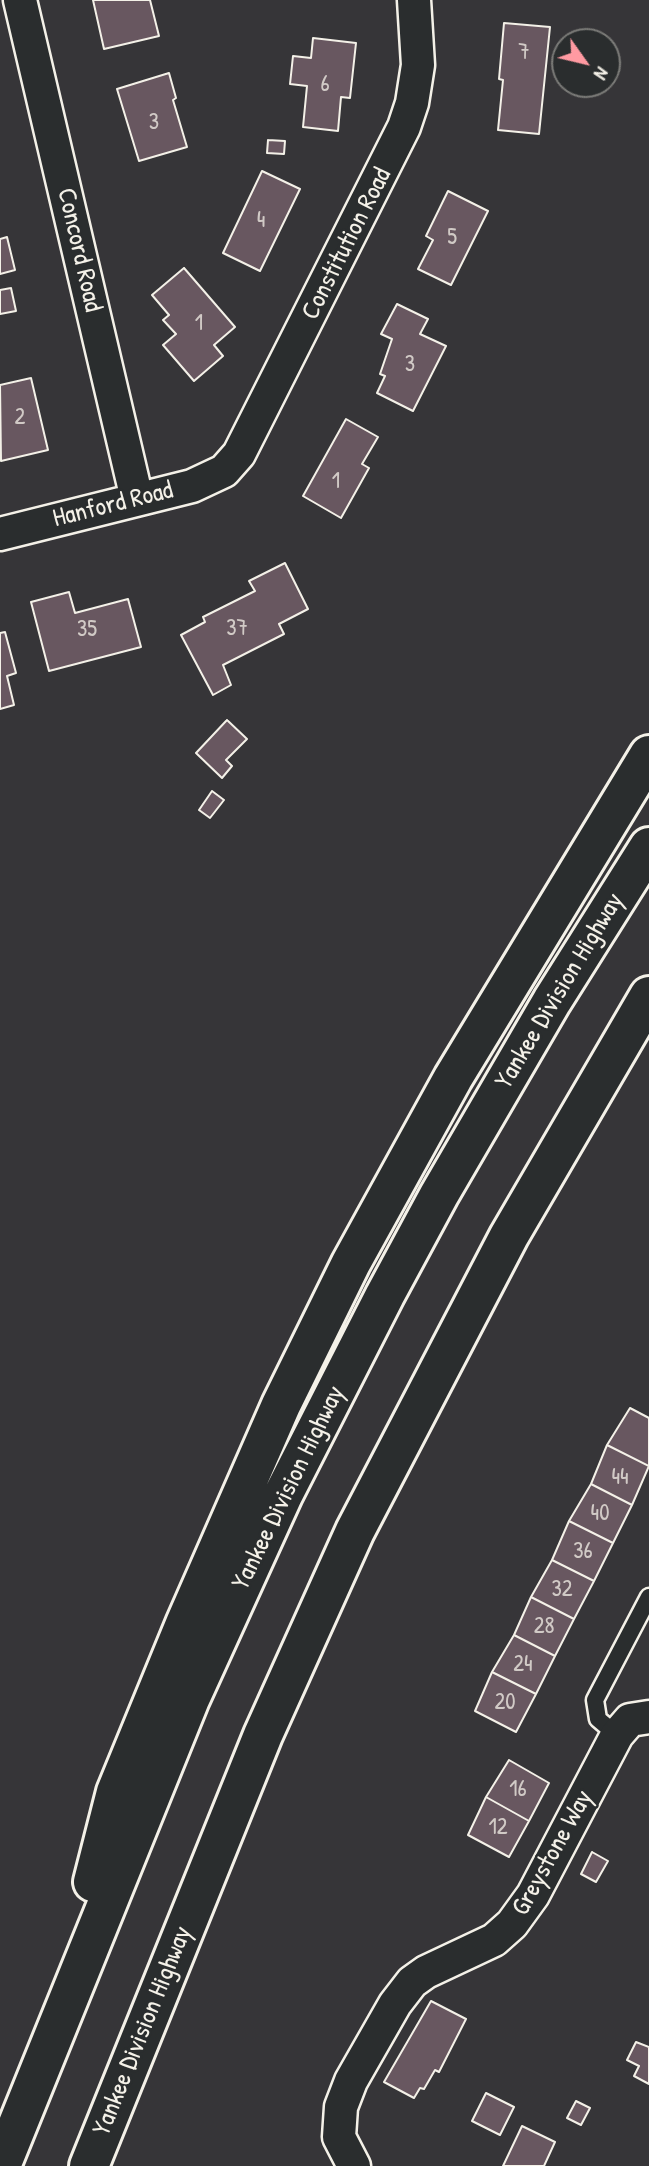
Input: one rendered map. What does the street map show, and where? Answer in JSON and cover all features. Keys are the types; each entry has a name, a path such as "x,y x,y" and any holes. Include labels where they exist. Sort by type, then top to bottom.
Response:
{"highway":[{"path":"55,2031 116,1792 185,1624 281,1405 351,1264 453,1078 649,755"},
{"name":"Yankee Division Highway","path":"1,2166 190,1699 320,1420 464,1152 552,1001 649,847"},
{"name":"Yankee Division Highway","path":"89,2166 225,1825 350,1542 457,1331 607,1065 649,996"},
{"path":"607,1065 649,1015"}],"street":[{"name":"Concord Road","path":"20,0 138,499"},
{"name":"Constitution Road","path":"224,471 250,435 404,127 412,103 418,65 414,0"},
{"name":"Hanford Road","path":"0,534 192,486 224,471"},
{"name":"Greystone Way","path":"348,2157 338,2121 344,2096 395,2004 412,1982 426,1972 494,1940 517,1919 617,1735 630,1720 649,1717"}],"lane":[{"path":"617,1735 598,1719 595,1700 647,1604"}],"building":[{"path":"93,0 150,0 159,36 104,49"},
{"path":"504,23 550,27 539,134 498,130 503,80 499,79"},
{"path":"313,38 356,43 350,98 341,97 338,131 303,127 307,86 290,84 293,56 311,58"},
{"path":"169,73 176,98 173,100 187,147 139,161 117,89"},
{"path":"268,140 285,141 284,154 267,153"},
{"path":"262,171 300,189 260,271 223,253"},
{"path":"448,191 488,211 451,285 418,269 433,240 426,236"},
{"path":"7,237 15,270 0,274 0,239"},
{"path":"184,268 235,327 214,345 223,356 194,381 163,345 176,334 163,320 169,315 152,295"},
{"path":"11,288 16,311 0,314 0,290"},
{"path":"397,304 428,319 420,334 446,346 413,411 377,393 385,376 380,374 392,339 381,334"},
{"path":"31,378 48,450 1,461 0,385"},
{"path":"346,419 378,437 362,464 369,468 341,518 303,496"},
{"path":"285,563 308,609 279,624 284,634 223,665 231,685 213,695 181,635 205,622 203,617 255,591 249,581"},
{"path":"69,592 75,613 128,599 141,647 49,671 31,602"},
{"path":"5,632 16,673 7,676 14,705 0,709 0,633"},
{"path":"227,720 247,739 226,760 232,766 222,778 196,753"},
{"path":"212,791 224,800 210,818 199,810"},
{"path":"630,1408 649,1418 649,1466 607,1445"},
{"path":"607,1445 649,1466 632,1505 591,1484"},
{"path":"591,1484 632,1505 613,1543 569,1521"},
{"path":"569,1521 613,1543 594,1581 552,1560"},
{"path":"552,1560 594,1581 574,1619 531,1597"},
{"path":"531,1597 574,1619 555,1656 514,1635"},
{"path":"514,1635 555,1656 536,1694 492,1672"},
{"path":"492,1672 536,1694 516,1732 475,1711"},
{"path":"509,1760 549,1783 529,1821 486,1797"},
{"path":"486,1797 529,1821 509,1857 468,1835"},
{"path":"592,1852 608,1861 596,1882 581,1874"},
{"path":"431,2001 466,2019 439,2072 435,2070 424,2089 420,2088 414,2098 384,2082"},
{"path":"636,2042 649,2047 649,2084 634,2076 639,2066 627,2060"},
{"path":"486,2093 514,2107 500,2135 472,2121"},
{"path":"576,2101 590,2108 581,2125 567,2118"},
{"path":"522,2126 555,2142 544,2166 503,2166"}]}
